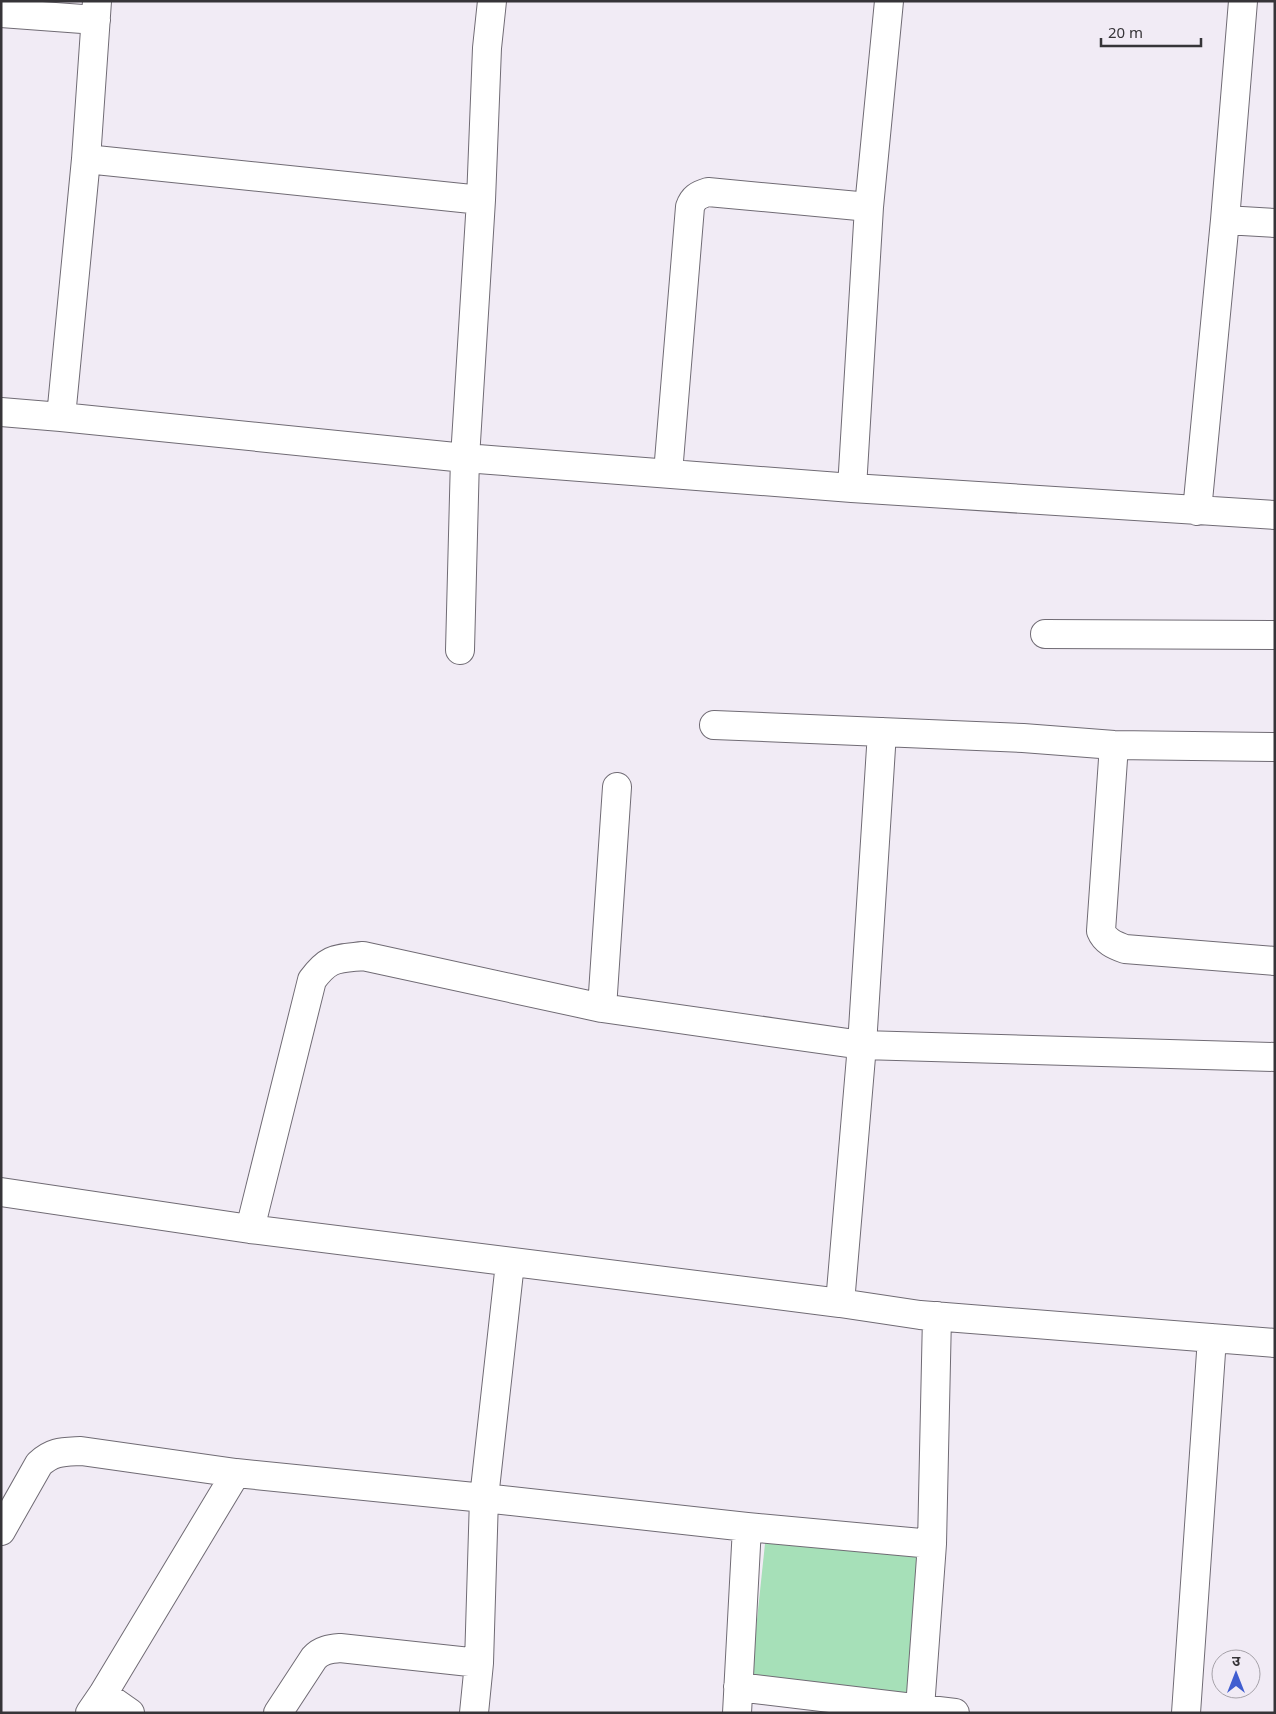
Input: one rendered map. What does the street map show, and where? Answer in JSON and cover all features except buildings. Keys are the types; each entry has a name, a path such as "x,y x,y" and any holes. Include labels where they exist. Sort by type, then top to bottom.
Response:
{"street":[{"path":"460,650 465,458 481,200 487,48 492,1"},
{"path":"852,488 869,207 889,1"},
{"path":"1197,511 1225,220 1243,1"},
{"path":"1,13 97,11 86,159 61,417"},
{"path":"86,159 481,200"},
{"path":"668,473 692,200 698,195 708,192 869,207"},
{"path":"1225,220 1275,223"},
{"path":"1,412 465,458 852,488 1275,515"},
{"path":"1045,634 1275,635"},
{"path":"714,725 1114,744 1275,747"},
{"path":"840,1303 862,1045 882,732"},
{"path":"1114,744 1101,931 1104,937 1124,949 1275,961"},
{"path":"602,1008 616,787"},
{"path":"250,1230 312,980 322,967 333,960 363,956 602,1008 862,1045 1275,1057"},
{"path":"1,1192 250,1230 937,1316 1275,1343"},
{"path":"474,1713 479,1663 484,1498 510,1263"},
{"path":"920,1708 932,1544 937,1316"},
{"path":"1186,1713 1212,1338"},
{"path":"1,1531 39,1464 47,1456 59,1452 81,1451 236,1473 747,1527 932,1544"},
{"path":"130,1713 96,1704 236,1473"},
{"path":"747,1527 737,1700 920,1708 955,1713"},
{"path":"278,1713 314,1658 319,1652 327,1650 340,1648 479,1663"}],"green space":[{"path":"766,1534 924,1552 914,1694 751,1677"}]}
